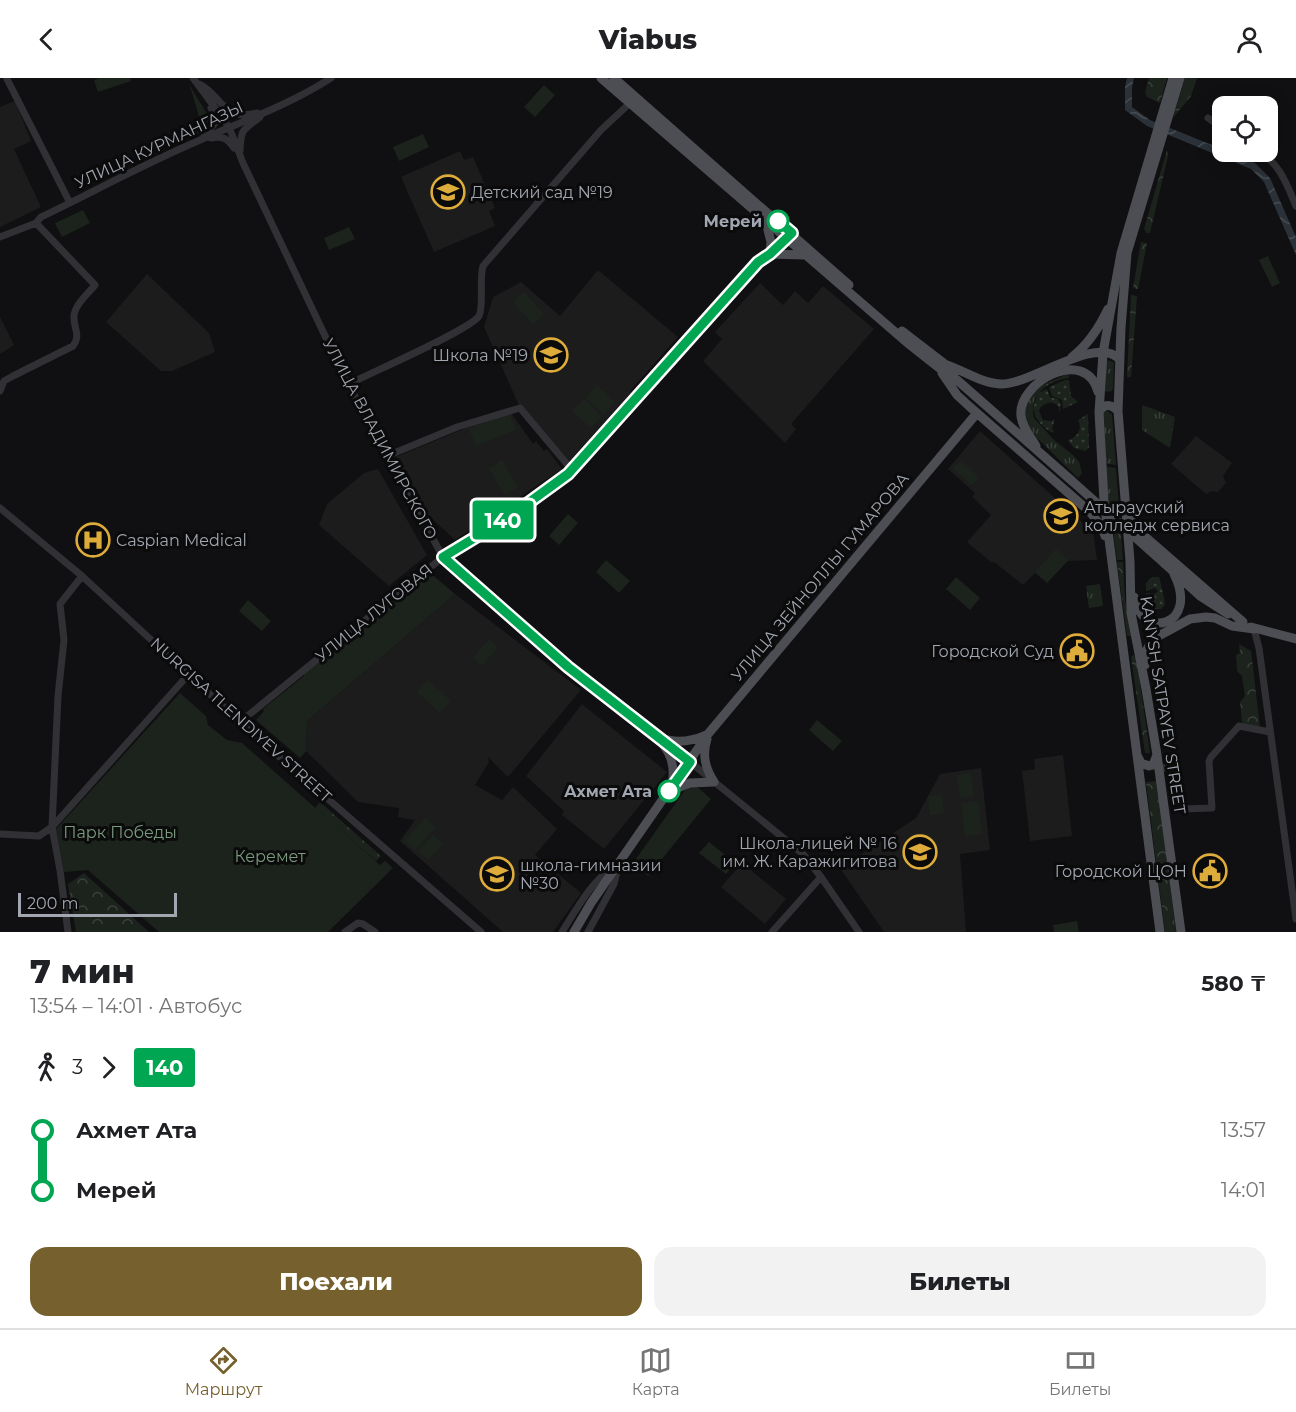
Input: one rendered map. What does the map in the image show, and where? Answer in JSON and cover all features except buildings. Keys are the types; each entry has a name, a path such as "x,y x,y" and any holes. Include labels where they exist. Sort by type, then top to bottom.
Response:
{"main road":[{"path":"601,78 766,222 788,236 804,255 829,271"},
{"path":"614,78 788,236 903,335 942,366 952,371 957,380 1200,596 1254,629"},
{"path":"1166,116 1173,78"},
{"path":"1157,144 1180,78"},
{"name":"KANYSH SATPAYEV STREET","path":"1157,144 1127,229 1103,353 1099,412 1103,483 1110,546 1160,932"},
{"name":"KANYSH SATPAYEV STREET","path":"1157,144 1127,253 1119,359 1118,411 1130,561 1131,613 1157,754 1181,932"},
{"path":"766,222 771,242 770,254 804,255"},
{"path":"942,366 1000,384 1022,380 1080,351 1094,335 1114,296"},
{"path":"1066,360 1094,353 1115,355 1119,359"},
{"path":"942,366 957,395 1090,512 1102,527 1110,546"},
{"path":"1042,455 1024,427 1021,415 1022,404 1030,390 1062,370 1076,369 1084,370 1091,375 1099,396"},
{"path":"1099,412 1106,405 1118,411"},
{"name":"УЛИЦА ЗЕЙНОЛЛЫ ГУМАРОВА","path":"574,932 591,903 708,734 977,413"},
{"path":"1126,506 1136,528 1242,622"},
{"path":"1130,561 1137,607 1141,615 1155,623 1169,621 1180,608 1181,591 1168,567"},
{"path":"1146,689 1145,661 1148,645 1167,630 1190,620 1206,617 1239,627 1296,639"},
{"path":"1125,658 1128,654 1134,653 1139,656"},
{"path":"656,735 682,742 696,740 708,734"},
{"path":"669,791 690,783 714,782 704,760 708,734"},
{"path":"656,735 673,763 669,791"},
{"path":"1138,757 1141,763 1149,766 1153,765 1157,754"}],"street":[{"path":"0,82 8,78 70,203"},
{"name":"УЛИЦА КУРМАНГАЗЫ","path":"0,237 36,223 41,217 200,140 307,94 331,78"},
{"path":"195,80 205,86 234,114 264,114"},
{"path":"195,80 199,91 215,114 215,123 200,140"},
{"name":"УЛИЦА ВЛАДИМИРСКОГО","path":"195,80 229,127 240,155 349,384 443,557 568,667 690,762 802,854 859,932"},
{"path":"349,384 457,332 477,318 480,313 480,276 483,266 601,130 629,104"},
{"path":"240,155 243,129 264,114"},
{"path":"1208,118 1212,121"},
{"path":"200,140 220,136 228,140 240,155"},
{"path":"1274,162 1279,168 1296,206"},
{"path":"0,391 4,381 73,346 78,333 73,316 95,285 36,223"},
{"name":"УЛИЦА ЛУГОВАЯ","path":"240,722 443,557 559,483 758,262 770,254 788,236"},
{"path":"387,456 457,427 520,408 572,470"},
{"name":"NURGISA TLENDIYEV STREET","path":"0,508 82,576 240,722 482,932"},
{"path":"68,932 52,827 58,696 64,640 60,604 82,576"},
{"path":"1254,629 1259,648 1296,919"},
{"path":"0,834 39,836 52,827 188,675"},
{"path":"1159,769 1169,767 1178,773 1184,809 1212,808 1209,766 1211,757 1239,726 1270,732"},
{"path":"562,932 603,874 620,862"},
{"path":"588,932 614,884 620,862"},
{"path":"772,932 821,877"},
{"path":"345,932 358,923 375,932"}],"shaded area":[{"path":"15,101 31,141 14,149 41,207 0,227 0,107"},
{"name":"Детский сад №19","path":"460,151 464,160 473,157 495,208 489,211 495,226 434,252 401,177"},
{"name":"Школа №19","path":"598,270 678,337 569,461 521,410 484,327 493,297 521,282 560,316"},
{"path":"147,274 209,333 215,352 172,371 161,371 106,322"},
{"path":"760,283 783,305 795,291 808,303 823,286 874,329 791,424 796,429 785,443 703,361 722,339 715,332"},
{"path":"0,317 14,345 0,354"},
{"path":"509,410 533,444 536,441 544,451 547,449 562,469 455,540 426,513 396,457"},
{"path":"980,431 1093,532 1097,560 1068,561 1047,583 1035,573 1023,585 967,542 991,515 972,497 975,493 948,469"},
{"path":"1196,436 1232,463 1223,476 1226,483 1218,492 1211,491 1206,494 1171,464"},
{"path":"378,469 427,555 389,586 319,525 327,504 364,473"},
{"path":"455,594 581,690 508,777 488,757 489,762 475,785 502,800 513,787 557,829 535,855 581,893 553,932 503,932 400,841 415,820 398,817 399,808 358,802 306,751 307,721"},
{"path":"582,704 667,772 604,849 562,815 564,811 526,776"},
{"path":"1063,755 1072,836 1030,841 1022,771 1035,769 1034,759"},
{"name":"Школа-лицей № 16 им. Ж. Каражигитова","path":"981,768 990,850 960,854 966,932 884,932 840,868 916,818 940,774"},
{"path":"742,863 786,899 765,924 721,887"}],"green space":[{"path":"130,78 131,81 98,92 94,80"},
{"path":"1149,78 1167,78 1160,103 1147,97 1145,92"},
{"path":"1185,78 1197,78 1191,96 1173,118"},
{"path":"544,85 555,95 535,117 524,107"},
{"path":"190,86 212,122 209,127 196,135 195,132 201,123"},
{"path":"423,134 429,147 399,161 393,147"},
{"path":"1167,150 1168,156 1150,233 1147,233 1144,229"},
{"path":"83,210 90,223 62,237 55,223"},
{"path":"349,227 355,239 329,250 324,238"},
{"path":"1141,242 1147,243 1138,289 1133,288"},
{"path":"1268,256 1280,283 1272,287 1259,260"},
{"path":"524,292 544,314 533,325 513,302"},
{"path":"1131,295 1137,296 1131,377 1127,377"},
{"path":"1106,360 1114,362 1113,388 1112,391 1106,392 1104,390"},
{"path":"1068,374 1069,378 1053,382 1041,390 1034,402 1033,410 1034,418 1079,462 1082,473 1078,478 1038,439 1024,421 1028,396 1037,387"},
{"path":"1069,380 1071,396 1078,402 1063,409 1062,400 1052,396 1049,387"},
{"path":"597,385 615,402 604,414 585,398"},
{"path":"1047,389 1050,397 1058,399 1061,404 1059,414 1059,407 1052,403 1045,404 1039,411 1043,420 1055,419 1052,428 1054,433 1040,423 1033,408 1038,393"},
{"path":"584,399 602,416 591,428 572,411"},
{"path":"1142,405 1175,417 1170,448 1142,430"},
{"path":"1106,410 1112,414 1116,465 1104,463 1103,411"},
{"path":"509,413 516,430 476,446 469,429"},
{"path":"1088,414 1089,447 1086,451 1074,448 1068,440 1078,433 1080,427 1078,420"},
{"path":"502,460 518,487 505,495 489,469"},
{"path":"961,460 979,477 972,485 953,469"},
{"path":"1104,466 1116,468 1123,560 1117,560"},
{"path":"568,514 578,523 559,545 549,536"},
{"path":"1056,549 1068,560 1047,583 1035,572"},
{"path":"606,560 630,581 619,593 596,572"},
{"path":"1117,562 1123,562 1125,599 1131,636 1127,636"},
{"path":"429,572 455,594 307,721 306,751 300,758 256,720 264,711 263,709 304,676 304,673"},
{"path":"956,577 980,598 970,610 946,589"},
{"path":"1152,577 1159,577 1165,605 1161,609 1147,610 1146,593 1155,594 1158,591 1155,588 1146,591 1146,583"},
{"path":"1100,584 1103,606 1089,608 1086,586"},
{"path":"248,600 271,621 262,631 239,611"},
{"path":"489,639 498,647 482,666 473,658"},
{"path":"1239,644 1251,651 1260,727 1242,723 1240,702 1245,696 1242,676 1237,671 1236,655 1240,653"},
{"path":"1136,656 1150,753 1145,753 1131,657"},
{"path":"428,680 451,701 440,713 417,692"},
{"path":"180,693 206,716 208,725 227,740 242,743 380,865 385,861 393,868 328,932 159,932 88,870 64,872 56,829"},
{"path":"817,720 842,741 833,751 809,730"},
{"path":"970,773 974,796 960,798 957,775"},
{"path":"1157,781 1176,932 1165,932 1146,782"},
{"path":"695,785 711,799 648,876 633,863 685,790"},
{"path":"942,795 944,813 930,815 928,796"},
{"path":"978,801 982,834 965,836 961,803"},
{"path":"320,802 381,856 376,861 315,808"},
{"path":"425,818 436,827 415,850 404,841"},
{"path":"433,835 443,844 428,860 418,851"},
{"path":"709,842 735,863 726,874 699,853"},
{"path":"84,873 149,932 76,932 68,884"},
{"path":"1077,921 1079,932 1054,932 1053,925"}],"water":[{"path":"1127,78 1134,78 1132,107 1150,120 1212,145 1212,153 1147,126 1125,110"},
{"path":"1234,162 1255,163 1270,178 1296,237 1296,255 1264,182 1251,169"}],"bus line":[{"name":"140","path":"669,791 690,762 568,667 443,557 509,517 559,483 568,474 758,262 792,233 778,221"}],"place":[{"name":"Детский сад №19","path":"448,192"},
{"name":"Мерей","path":"778,221"},
{"name":"Школа №19","path":"551,355"},
{"name":"Атырауский колледж сервиса","path":"1061,516"},
{"name":"Caspian Medical","path":"93,540"},
{"name":"Городской Суд","path":"1077,651"},
{"name":"Ахмет Ата","path":"669,791"},
{"name":"Школа-лицей № 16 им. Ж. Каражигитова","path":"920,852"},
{"name":"Городской ЦОН","path":"1210,871"},
{"name":"школа-гимназии №30","path":"497,874"}],"park label":[{"name":"Парк Победы","path":"120,832"},
{"name":"Керемет","path":"270,856"}]}
